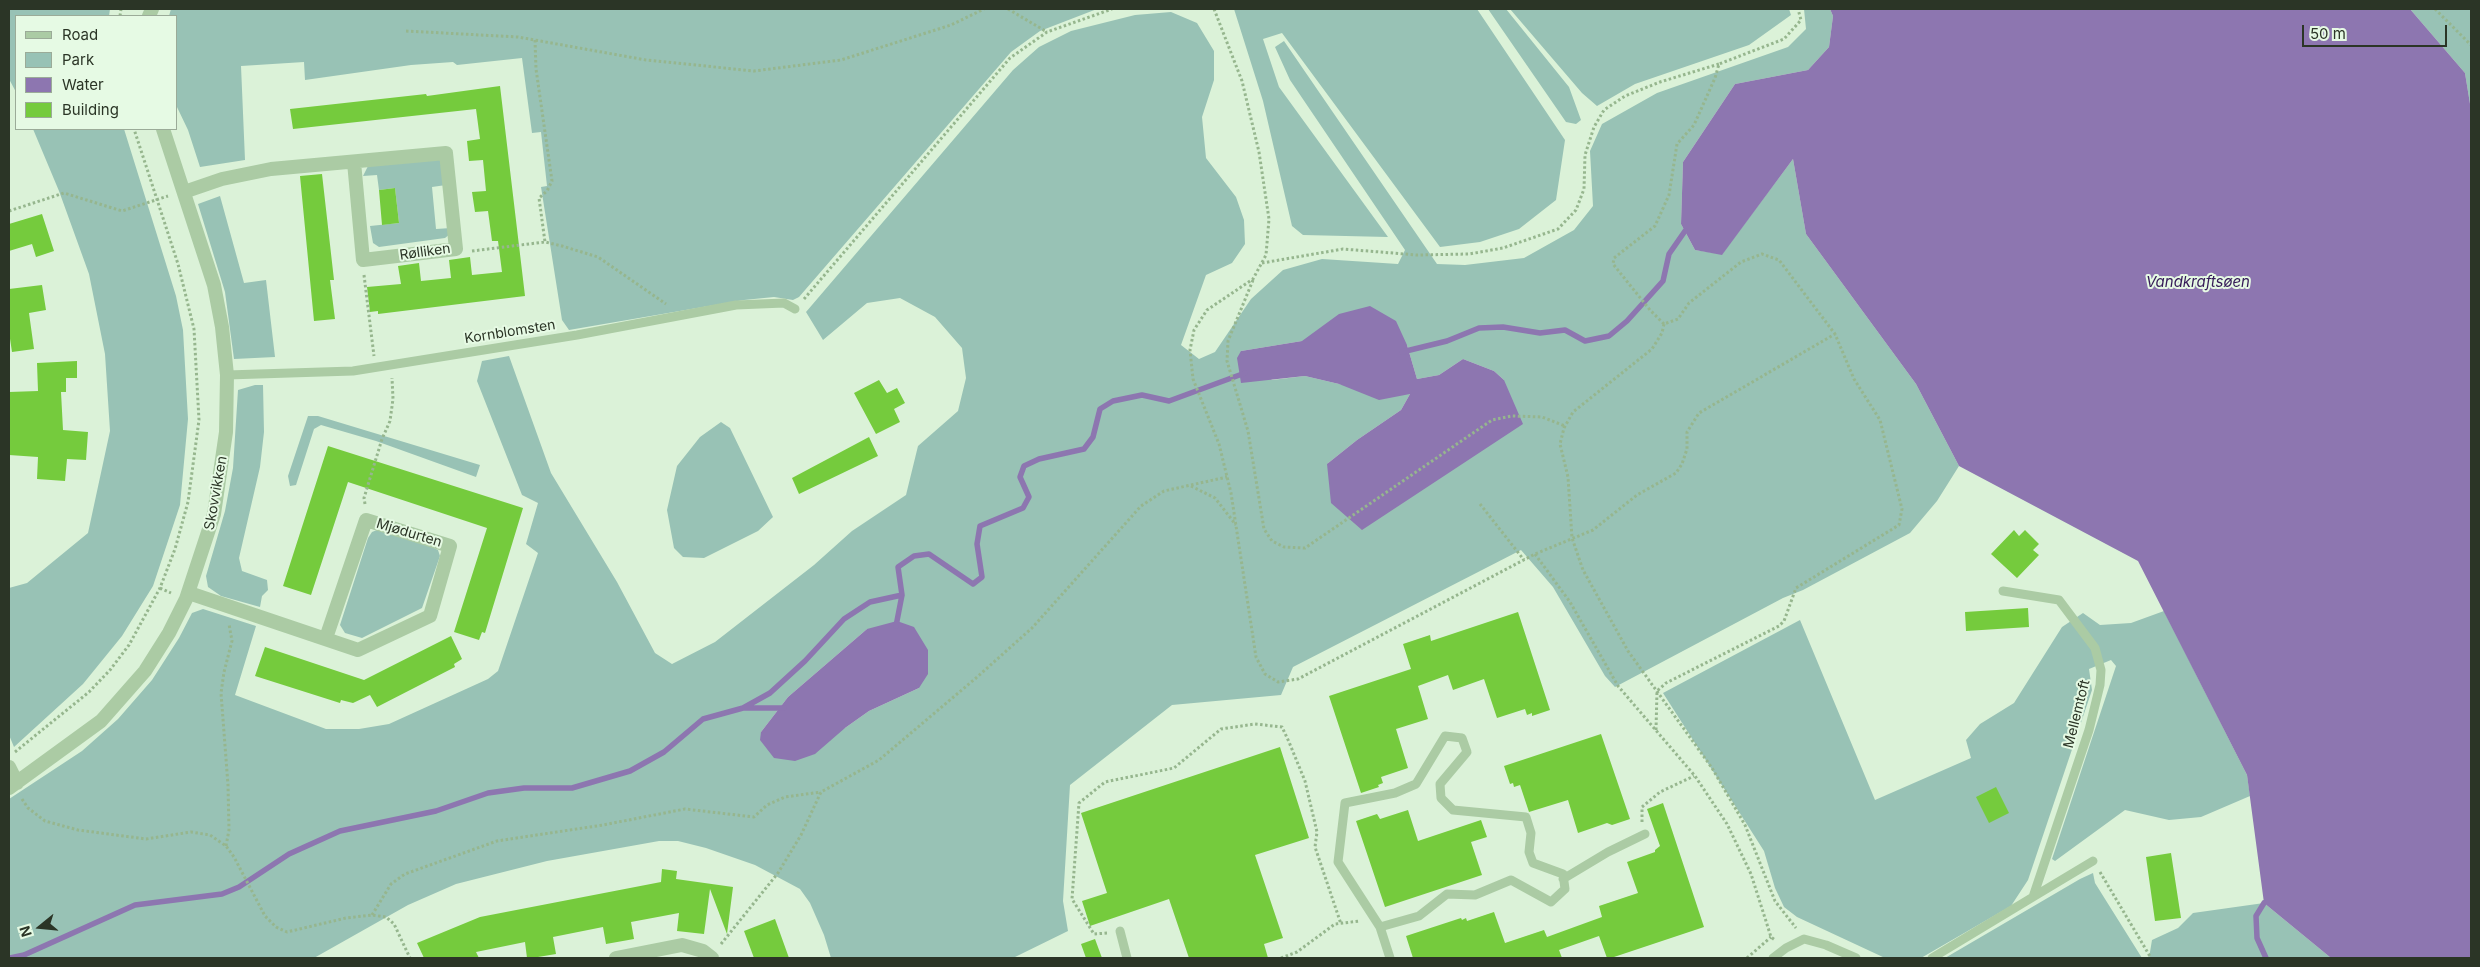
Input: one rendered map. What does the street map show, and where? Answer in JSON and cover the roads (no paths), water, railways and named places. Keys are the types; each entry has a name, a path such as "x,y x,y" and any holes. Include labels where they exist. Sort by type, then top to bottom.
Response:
{"street":[{"name":"Skovvikken","path":"13,785 101,721 114,709 157,653 189,593 207,540 220,489 226,432 227,375 222,327 214,285 164,130"},
{"name":"Rølliken","path":"184,192 222,179 271,169 446,153 456,249 363,260 354,162"},
{"name":"Mjødurten","path":"189,593 358,650 430,616 450,546 366,520 326,638"},
{"path":"9,767 13,785"},
{"path":"616,958 682,945 703,951 711,958"}],"lane":[{"name":"Kornblomsten","path":"227,375 352,371 758,303 784,303 796,309"},
{"name":"Mellemtoft","path":"2003,591 2059,600 2095,648 2101,670 2100,684 2090,730 2033,897"},
{"path":"1378,923 1419,916 1447,894 1475,895 1511,880 1551,902 1565,889 1562,874 1533,863 1529,852 1531,833 1526,817 1453,810 1441,798 1440,784 1467,752 1462,738 1445,736 1416,784 1395,793 1345,803 1338,862 1378,923 1390,958"},
{"path":"1563,879 1608,852 1644,834"},
{"path":"1932,958 2093,861"},
{"path":"1120,931 1127,958"},
{"path":"1773,958 1786,948 1804,939 1826,944 1856,958"}],"water":[{"name":"Vandkraftsøen","path":"1830,9 2410,9 2465,73 2471,110 2471,958 2331,958 2264,903 2247,775 2138,561 1959,466 1916,384 1806,234 1793,159 1722,255 1695,250 1681,224 1683,162 1735,84 1808,70 1829,47 1833,16"},
{"path":"1370,306 1396,321 1407,345 1417,379 1439,375 1463,359 1494,371 1504,380 1523,424 1362,530 1331,503 1327,464 1357,440 1401,410 1410,394 1379,400 1339,384 1305,376 1241,383 1237,358 1241,351 1302,341 1339,314"},
{"path":"897,621 914,627 928,650 928,674 919,688 869,711 845,728 815,754 795,761 774,758 760,740 761,732 788,697 867,629"}],"waterway":[{"path":"1402,352 1447,341 1479,328 1503,327 1540,333 1565,330 1585,341 1609,336 1627,321 1663,281 1669,254 1685,231"},
{"path":"896,626 902,595 898,567 914,556 929,554 973,584 982,577 977,544 980,526 1023,508 1029,497 1020,477 1024,466 1039,459 1084,449 1093,437 1100,409 1113,401 1142,395 1169,401 1245,373"},
{"path":"743,708 770,693 805,661 844,619 870,602 902,595"},
{"path":"10,958 24,955 135,905 222,894 239,887 289,854 340,831 436,811 488,793 524,788 572,788 630,771 664,752 703,719 743,708 784,708"},
{"path":"2264,903 2256,916 2257,938 2266,958"}]}
